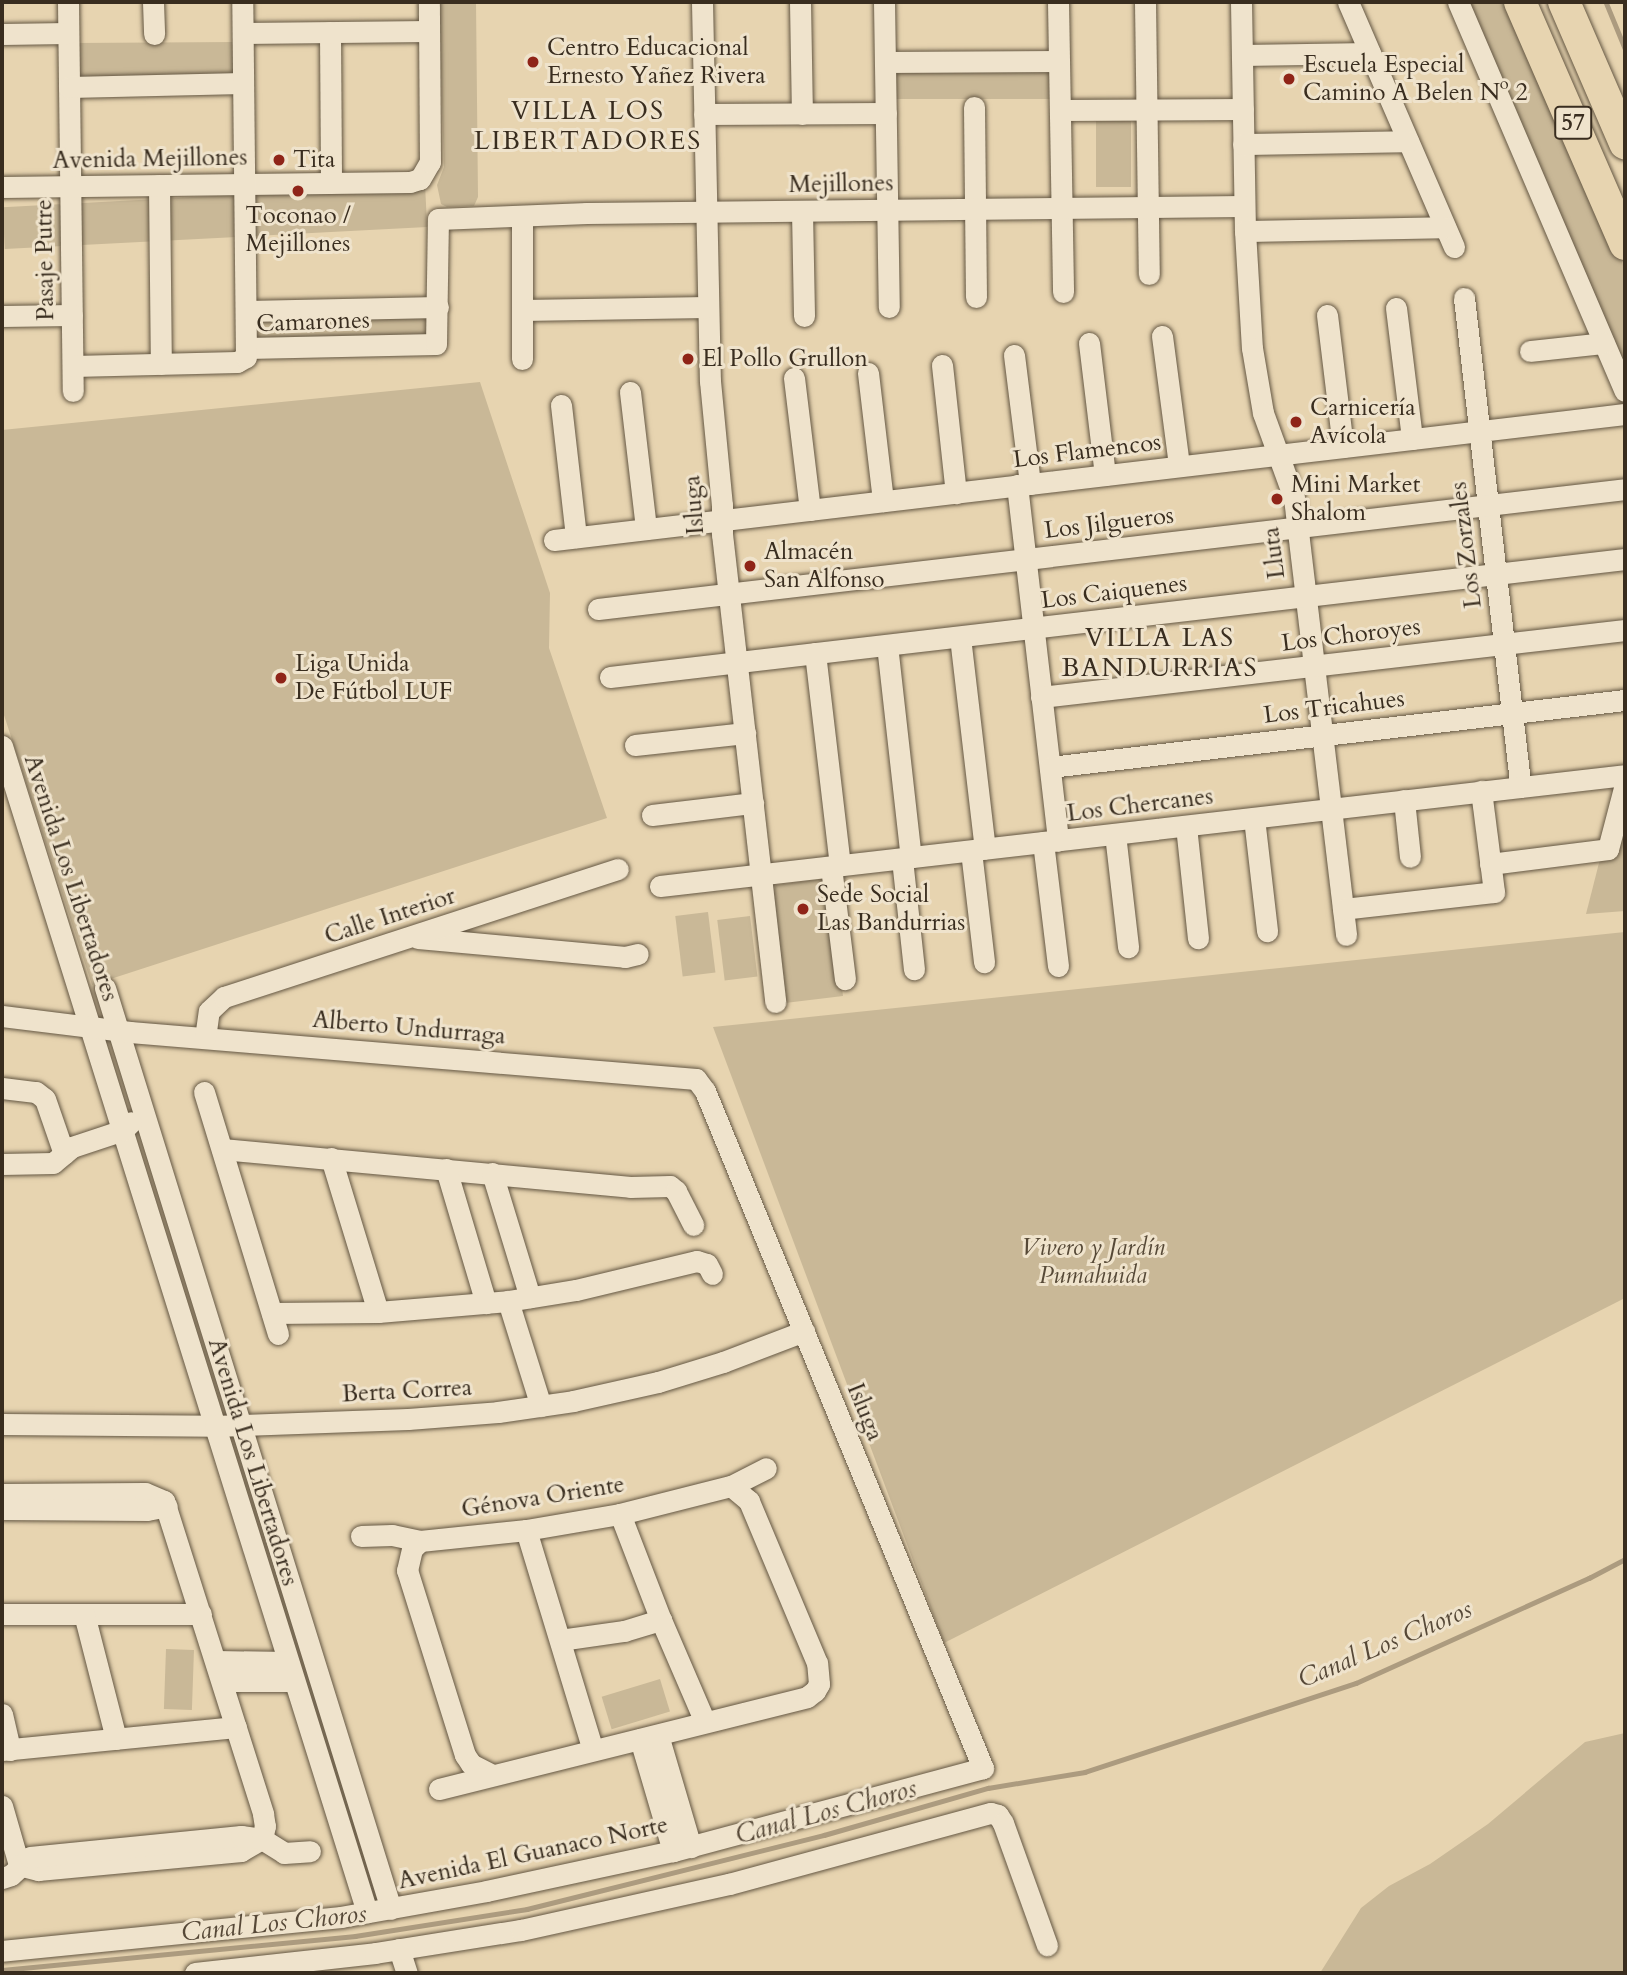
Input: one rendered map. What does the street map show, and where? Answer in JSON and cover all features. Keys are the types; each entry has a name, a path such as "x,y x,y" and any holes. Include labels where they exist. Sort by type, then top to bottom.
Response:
{"highway":[{"name":"57","path":"1520,2 1625,244"},
{"name":"57","path":"1564,2 1625,143"}],"street":[{"name":"Pasaje Putre","path":"68,2 73,391"},
{"path":"153,2 154,34"},
{"path":"242,2 247,348"},
{"path":"243,33 429,31 429,2"},
{"name":"Isluga","path":"702,2 707,307 722,520 775,1002"},
{"path":"800,2 802,114"},
{"path":"884,2 889,307"},
{"path":"1058,2 1063,292"},
{"path":"1145,2 1149,274"},
{"name":"Lluta","path":"1241,2 1244,206 1252,348 1259,396 1291,487 1346,935"},
{"path":"1245,231 1450,237 1348,2"},
{"path":"1458,2 1625,391"},
{"name":"Avenida Mejillones","path":"2,187 410,181 424,175 430,162 429,31"},
{"path":"330,32 331,183"},
{"path":"2,34 68,33"},
{"path":"1242,55 1370,52"},
{"path":"885,62 1059,61"},
{"path":"69,87 243,83"},
{"path":"974,107 976,297"},
{"path":"1060,110 1242,109"},
{"path":"704,114 886,113"},
{"path":"1243,144 1408,141"},
{"path":"159,185 161,364"},
{"name":"Mejillones","path":"438,307 438,219 705,212 1244,206"},
{"path":"802,211 804,316"},
{"path":"522,216 522,359"},
{"name":"Los Zorzales","path":"1464,298 1521,786"},
{"name":"Camarones","path":"73,366 237,362 246,357 247,348 436,344 438,307 247,311"},
{"path":"522,310 707,307"},
{"path":"1396,308 1412,439"},
{"path":"2,316 72,315"},
{"path":"1327,315 1343,447"},
{"path":"1162,336 1179,466"},
{"path":"1530,351 1604,343"},
{"path":"1089,344 1105,475"},
{"path":"1014,355 1024,485 1025,559 1049,767 1058,966"},
{"path":"942,365 956,492"},
{"path":"868,373 883,501"},
{"path":"794,378 810,510"},
{"path":"630,392 646,529"},
{"path":"561,405 576,537"},
{"name":"Los Flamencos","path":"554,540 1625,414"},
{"name":"Los Jilgueros","path":"598,608 1625,489"},
{"name":"Los Caiquenes","path":"610,677 1625,559"},
{"name":"Los Choroyes","path":"1041,697 1625,630"},
{"path":"960,637 978,850 984,962"},
{"path":"887,645 914,969"},
{"path":"815,653 845,979"},
{"name":"Los Tricahues","path":"1049,767 1625,700"},
{"path":"635,745 745,733"},
{"name":"Avenida Los Libertadores","path":"2,746 367,1912"},
{"name":"Los Chercanes","path":"660,887 1625,775"},
{"path":"1490,864 1608,849 1625,784"},
{"path":"1343,909 1493,892 1481,791"},
{"path":"1404,800 1410,857"},
{"path":"652,815 753,803"},
{"path":"1254,818 1267,931"},
{"path":"1186,826 1198,938"},
{"path":"1115,834 1128,947"},
{"name":"Calle Interior","path":"205,1038 209,1011 224,997 618,869"},
{"path":"409,938 625,957 638,954"},
{"name":"Avenida Los Libertadores","path":"105,989 391,1909"},
{"path":"2,1016 91,1026"},
{"name":"Avenida Los Libertadores","path":"91,1026 118,1030"},
{"name":"Alberto Undurraga","path":"118,1030 696,1079"},
{"name":"Isluga","path":"696,1079 705,1091 983,1768"},
{"path":"2,1088 36,1092 45,1099 64,1154"},
{"path":"204,1092 275,1323 508,1301 626,1280 697,1261 707,1264 712,1275"},
{"path":"2,1164 47,1164 78,1144 123,1130 134,1121 146,1122"},
{"path":"222,1149 630,1187 670,1186 677,1191 693,1225"},
{"path":"331,1158 378,1312"},
{"path":"446,1169 486,1303"},
{"path":"492,1173 530,1297"},
{"path":"176,1301 189,1303 201,1296"},
{"path":"508,1301 541,1406"},
{"name":"Berta Correa","path":"2,1424 215,1426 408,1419 541,1406 658,1382 723,1362 804,1331"},
{"name":"Génova Oriente","path":"361,1536 392,1535 420,1541 526,1530 620,1514 731,1486 766,1468"},
{"path":"439,1789 807,1697 806,1669 778,1587 734,1499 731,1486"},
{"path":"2,1494 147,1510 163,1494 263,1814 265,1826 262,1839"},
{"path":"2,1509 53,1501"},
{"path":"620,1514 661,1620 705,1722"},
{"path":"526,1530 593,1749"},
{"path":"420,1541 420,1565 443,1661 476,1751 491,1774"},
{"path":"257,1561 268,1554 281,1554"},
{"path":"2,1614 201,1614"},
{"path":"84,1615 116,1739"},
{"path":"560,1640 624,1631 661,1620"},
{"path":"219,1671 291,1672"},
{"path":"2,1714 6,1750 236,1727"},
{"path":"649,1737 682,1849"},
{"name":"Avenida El Guanaco Norte","path":"2,1951 391,1909 682,1849 983,1768"},
{"path":"326,1785 340,1787 351,1778"},
{"path":"2,1806 10,1872 34,1856 139,1853 241,1836 262,1839 284,1853 310,1851"},
{"path":"195,1973 399,1949 521,1930 716,1887 991,1813 998,1815 1003,1823 1047,1945"},
{"path":"399,1949 407,1973"}],"green space":[{"path":"439,2 476,2 478,197 474,206 447,207 441,204 437,185 444,167"},
{"path":"1468,2 1510,2 1625,269 1625,365"},
{"path":"236,42 237,75 79,82 73,43"},
{"path":"891,63 1054,63 1054,99 891,99"},
{"path":"1096,121 1131,121 1131,187 1096,187"},
{"path":"425,185 427,227 5,249 3,207"},
{"path":"431,317 430,337 254,344 255,319"},
{"name":"Liga Unida De Fútbol LUF","path":"480,382 550,593 549,648 607,818 92,985 2,709 2,430"},
{"path":"1625,810 1625,911 1586,914 1600,859"},
{"path":"823,879 830,887 843,996 785,1003 773,892 776,885"},
{"path":"708,912 715,973 683,977 675,916"},
{"path":"750,916 757,977 725,981 717,920"},
{"name":"Vivero y Jardín Pumahuida","path":"1625,932 1625,1298 944,1643 713,1027"},
{"path":"166,1649 194,1650 192,1710 164,1709"},
{"path":"660,1679 670,1712 612,1729 602,1697"},
{"path":"1625,1733 1625,1973 1320,1973 1361,1908 1389,1886 1430,1864 1488,1824 1585,1742"}],"waterway":[{"path":"1606,2 1625,48"},
{"name":"Canal Los Choros","path":"2,1970 355,1936 527,1909 824,1835 988,1788 1085,1772 1356,1683 1589,1578 1625,1559"}],"place":[{"name":"Centro Educacional Ernesto Yañez Rivera","path":"533,62"},
{"name":"Escuela Especial Camino A Belen Nº 2","path":"1289,79"},
{"name":"Tita","path":"279,160"},
{"name":"Toconao / Mejillones","path":"298,191"},
{"name":"El Pollo Grullon","path":"688,359"},
{"name":"Carnicería Avícola","path":"1296,422"},
{"name":"Mini Market Shalom","path":"1277,499"},
{"name":"Almacén San Alfonso","path":"750,566"},
{"name":"Liga Unida De Fútbol LUF","path":"281,678"},
{"name":"Sede Social Las Bandurrias","path":"803,909"}],"district":[{"name":"VILLA LOS LIBERTADORES","path":"588,126"},
{"name":"VILLA LAS BANDURRIAS","path":"1160,653"}]}
